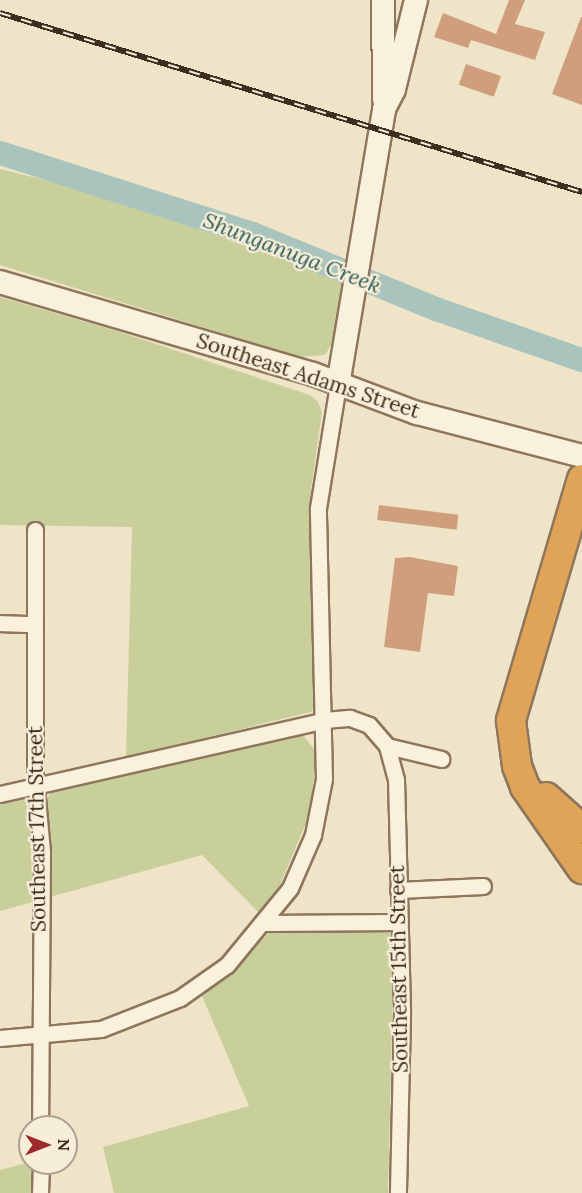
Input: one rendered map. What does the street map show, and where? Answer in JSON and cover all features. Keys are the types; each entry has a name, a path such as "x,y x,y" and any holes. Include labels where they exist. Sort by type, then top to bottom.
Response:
{"highway":[{"path":"582,479 511,721 517,766 525,788 582,868"},
{"path":"582,523 534,676 523,738 529,767 549,801 582,829"}],"main road":[{"path":"338,385 348,342 384,109 383,9 408,8 415,0"},
{"path":"384,109 394,89 415,0"},
{"name":"Southeast Adams Street","path":"0,282 79,302 338,385 417,413 582,456"}],"street":[{"path":"0,1038 101,1029 180,999 227,965 265,922 290,888 313,836 324,779 325,720 318,508 338,385"},
{"name":"Southeast 17th Street","path":"35,530 36,785 42,852 40,1115"},
{"path":"0,623 34,624"},
{"path":"0,794 325,720 359,720 387,746 441,759"},
{"name":"Southeast 15th Street","path":"387,746 396,779 399,922 398,1193"},
{"path":"398,890 483,886"},
{"path":"265,922 399,922"},
{"path":"40,1193 41,1175"}],"green space":[{"path":"0,169 102,194 345,282 331,345 325,355 300,357 0,265"},
{"path":"0,297 120,332 310,395 318,402 322,412 311,489 310,566 316,702 311,712 126,757 132,527 0,525"},
{"path":"303,735 317,753 309,816 280,885 259,913 202,855 50,897 51,842 46,800 59,780"},
{"path":"23,795 29,800 33,902 0,911 0,800"},
{"path":"273,928 389,931 394,940 388,1193 114,1193 103,1147 249,1106 202,996 229,976"},
{"path":"18,1165 18,1175 35,1175 34,1193 0,1193 0,1170"}],"building":[{"path":"509,0 525,0 515,24 545,32 535,60 471,40 468,48 434,37 443,13 496,34"},
{"path":"582,17 582,105 552,94"},
{"path":"466,64 501,76 494,97 459,85"},
{"path":"379,505 458,515 457,530 377,520"},
{"path":"410,557 458,566 454,596 428,593 420,652 384,647 395,558"}],"waterway":[{"name":"Shunganuga Creek","path":"0,153 253,234 436,309 582,360"}],"railway":[{"path":"0,13 582,192"}]}
